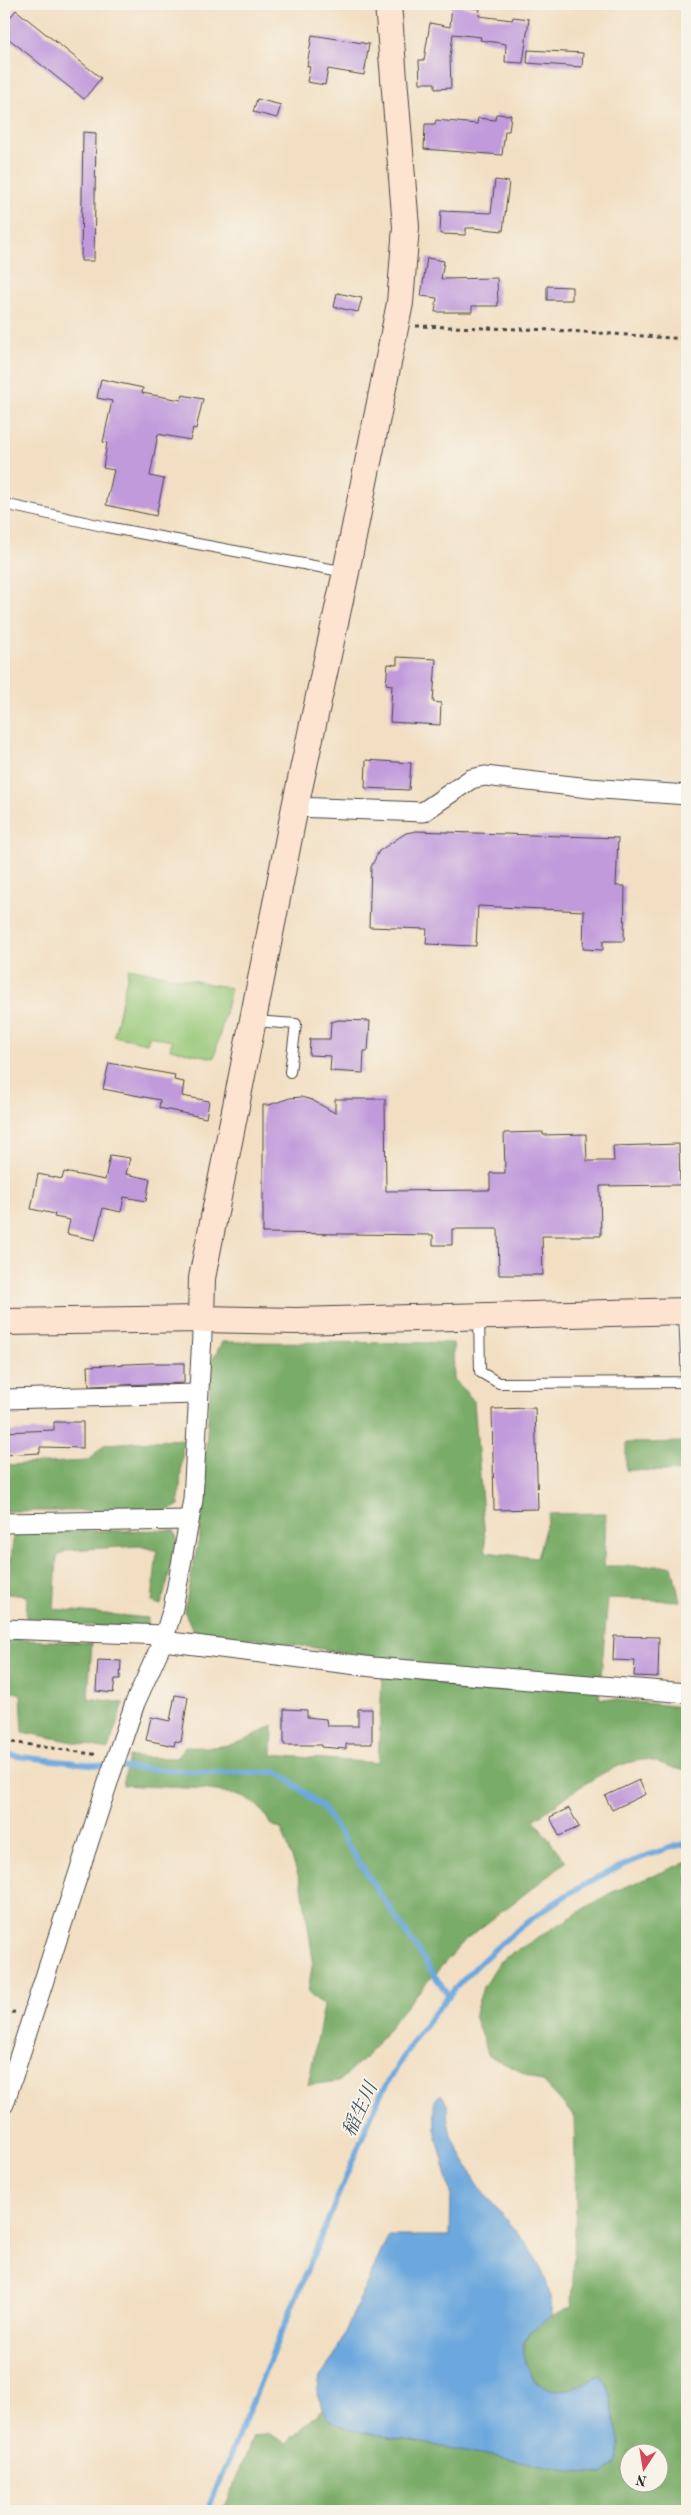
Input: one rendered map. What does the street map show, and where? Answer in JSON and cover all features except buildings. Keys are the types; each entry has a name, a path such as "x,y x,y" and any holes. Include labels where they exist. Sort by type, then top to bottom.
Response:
{"street":[{"path":"4,2104 135,1703 164,1638 173,1608 193,1500 197,1394 202,1335 202,1278 295,807 346,572 400,303 406,227 388,4"},
{"path":"295,807 423,812 472,779 485,776 588,788 687,795"},
{"path":"4,1322 201,1319 296,1321 686,1311"},
{"path":"4,1399 197,1394"},
{"path":"4,1523 189,1520"},
{"path":"4,1629 164,1638 373,1667 687,1694"}],"lane":[{"path":"4,504 107,527 346,572"},
{"path":"253,1021 296,1024 290,1072"},
{"path":"479,1316 480,1372 499,1383 687,1382 686,1311"}],"path":[{"path":"396,326 554,330 687,339"},
{"path":"4,1741 66,1752 117,1757"}],"green space":[{"path":"129,968 231,988 214,1058 170,1049 172,1041 149,1036 147,1043 114,1036"},
{"path":"222,1342 453,1343 454,1379 474,1401 486,1552 537,1558 549,1514 606,1513 604,1566 672,1566 680,1601 608,1598 599,1698 683,1707 687,1666 687,1771 647,1760 628,1763 599,1775 534,1820 566,1862 465,1940 400,2013 373,2049 340,2081 308,2085 324,2006 308,1992 313,1960 302,1886 282,1830 270,1824 264,1813 254,1803 233,1795 203,1789 123,1785 129,1757 176,1758 185,1747 211,1747 231,1744 251,1737 273,1725 272,1755 378,1763 383,1658 193,1630 184,1611 200,1534 212,1361"},
{"path":"183,1439 179,1505 168,1511 4,1511 4,1465 87,1461 105,1444"},
{"path":"687,1442 687,1472 626,1470 626,1443"},
{"path":"174,1530 178,1542 161,1605 152,1602 157,1551 140,1546 68,1550 57,1557 54,1609 148,1618 148,1629 36,1622 26,1618 27,1596 7,1594 14,1532"},
{"path":"4,1639 92,1643 88,1698 124,1703 108,1749 23,1732 21,1694 4,1689"},
{"path":"687,1862 687,2511 223,2511 253,2437 268,2433 286,2443 324,2408 328,2418 346,2429 585,2473 603,2474 618,2448 618,2492 668,2492 668,2442 619,2442 607,2384 600,2376 570,2388 558,2390 548,2388 533,2378 524,2358 524,2347 527,2338 533,2330 541,2323 572,2306 576,2204 574,2115 544,2083 489,2056 474,2016 483,1987 500,1961 610,1893"}],"water":[{"path":"441,2094 445,2099 451,2132 469,2169 487,2197 525,2243 536,2259 544,2277 550,2295 551,2316 531,2331 523,2343 525,2363 535,2382 553,2390 570,2389 600,2376 607,2384 619,2442 616,2464 603,2474 585,2473 346,2429 328,2418 317,2395 320,2376 334,2357 388,2236 450,2236 451,2193 435,2129 434,2100"}],"waterway":[{"path":"4,1755 105,1766"},
{"path":"120,1767 217,1773 279,1772 323,1808 449,1997"},
{"name":"稲生川","path":"207,2511 380,2095 419,2033 445,2000 473,1970 504,1941 537,1915 572,1892 609,1872 647,1856 687,1843"}]}
